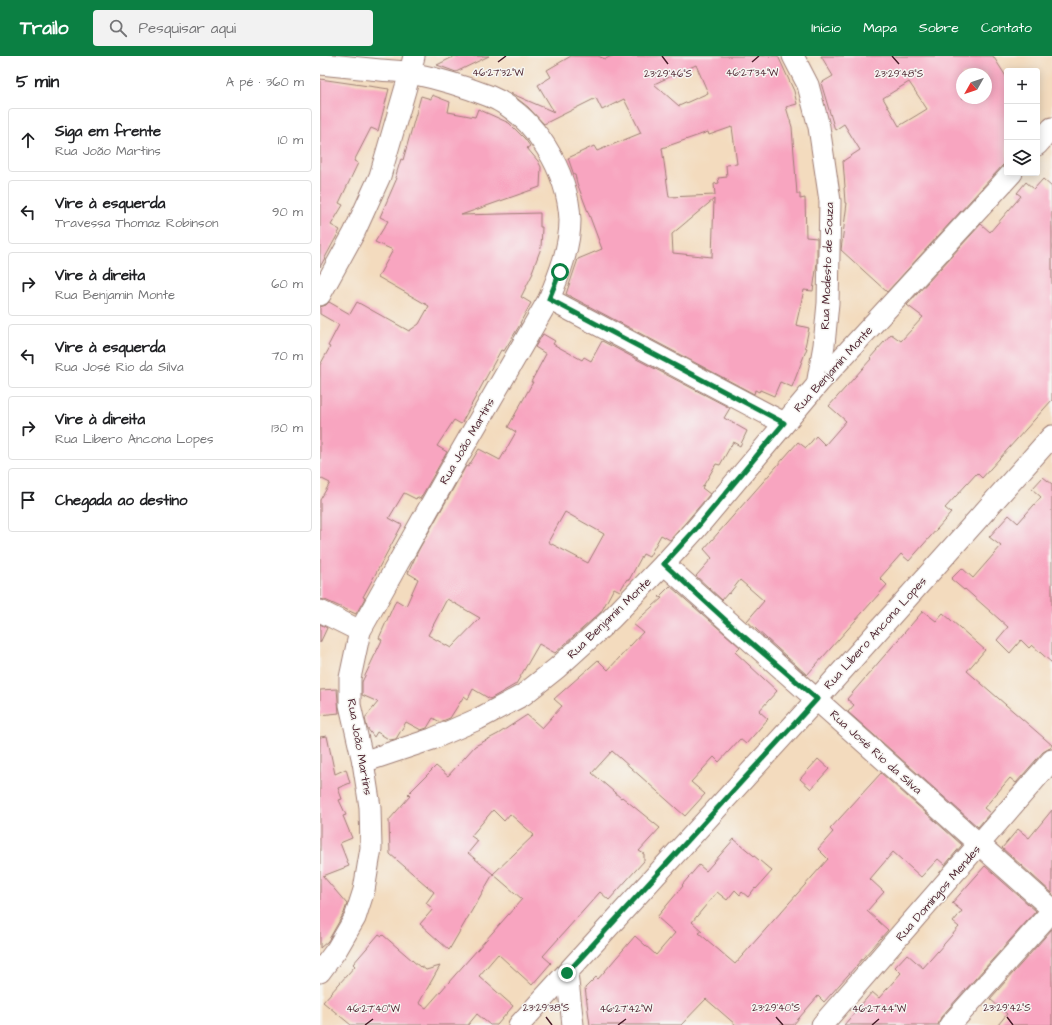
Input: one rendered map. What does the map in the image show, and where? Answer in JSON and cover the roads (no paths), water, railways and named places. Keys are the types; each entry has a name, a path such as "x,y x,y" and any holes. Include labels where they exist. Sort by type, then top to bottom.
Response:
{"street":[{"name":"Rua Modesto de Souza","path":"793,56 808,85 819,127 830,201 828,303 824,345 817,385"},
{"name":"Rua João Martins","path":"320,64 412,64 491,97 509,108 527,123 555,162 565,191 570,220 567,247 560,272 549,299 360,630 350,678 350,704 363,762 370,807 371,848 364,890 355,918 337,950 320,972"},
{"path":"320,295 354,233 380,176 412,64"},
{"path":"1040,142 1052,128"},
{"name":"Rua Benjamin Monte","path":"363,762 432,739 478,719 523,695 557,668 610,619 664,564 695,530 817,385 1009,176"},
{"path":"549,299 784,423"},
{"name":"Rua Libero Ancona Lopes","path":"519,1025 817,699 1052,436"},
{"name":"Rua José Rio da Silva","path":"664,564 1052,910"},
{"path":"320,611 360,630"},
{"name":"Rua Domingos Mendes","path":"822,1025 980,845 1052,760"},
{"path":"950,1025 1052,910"},
{"path":"567,973 573,1025"}]}
